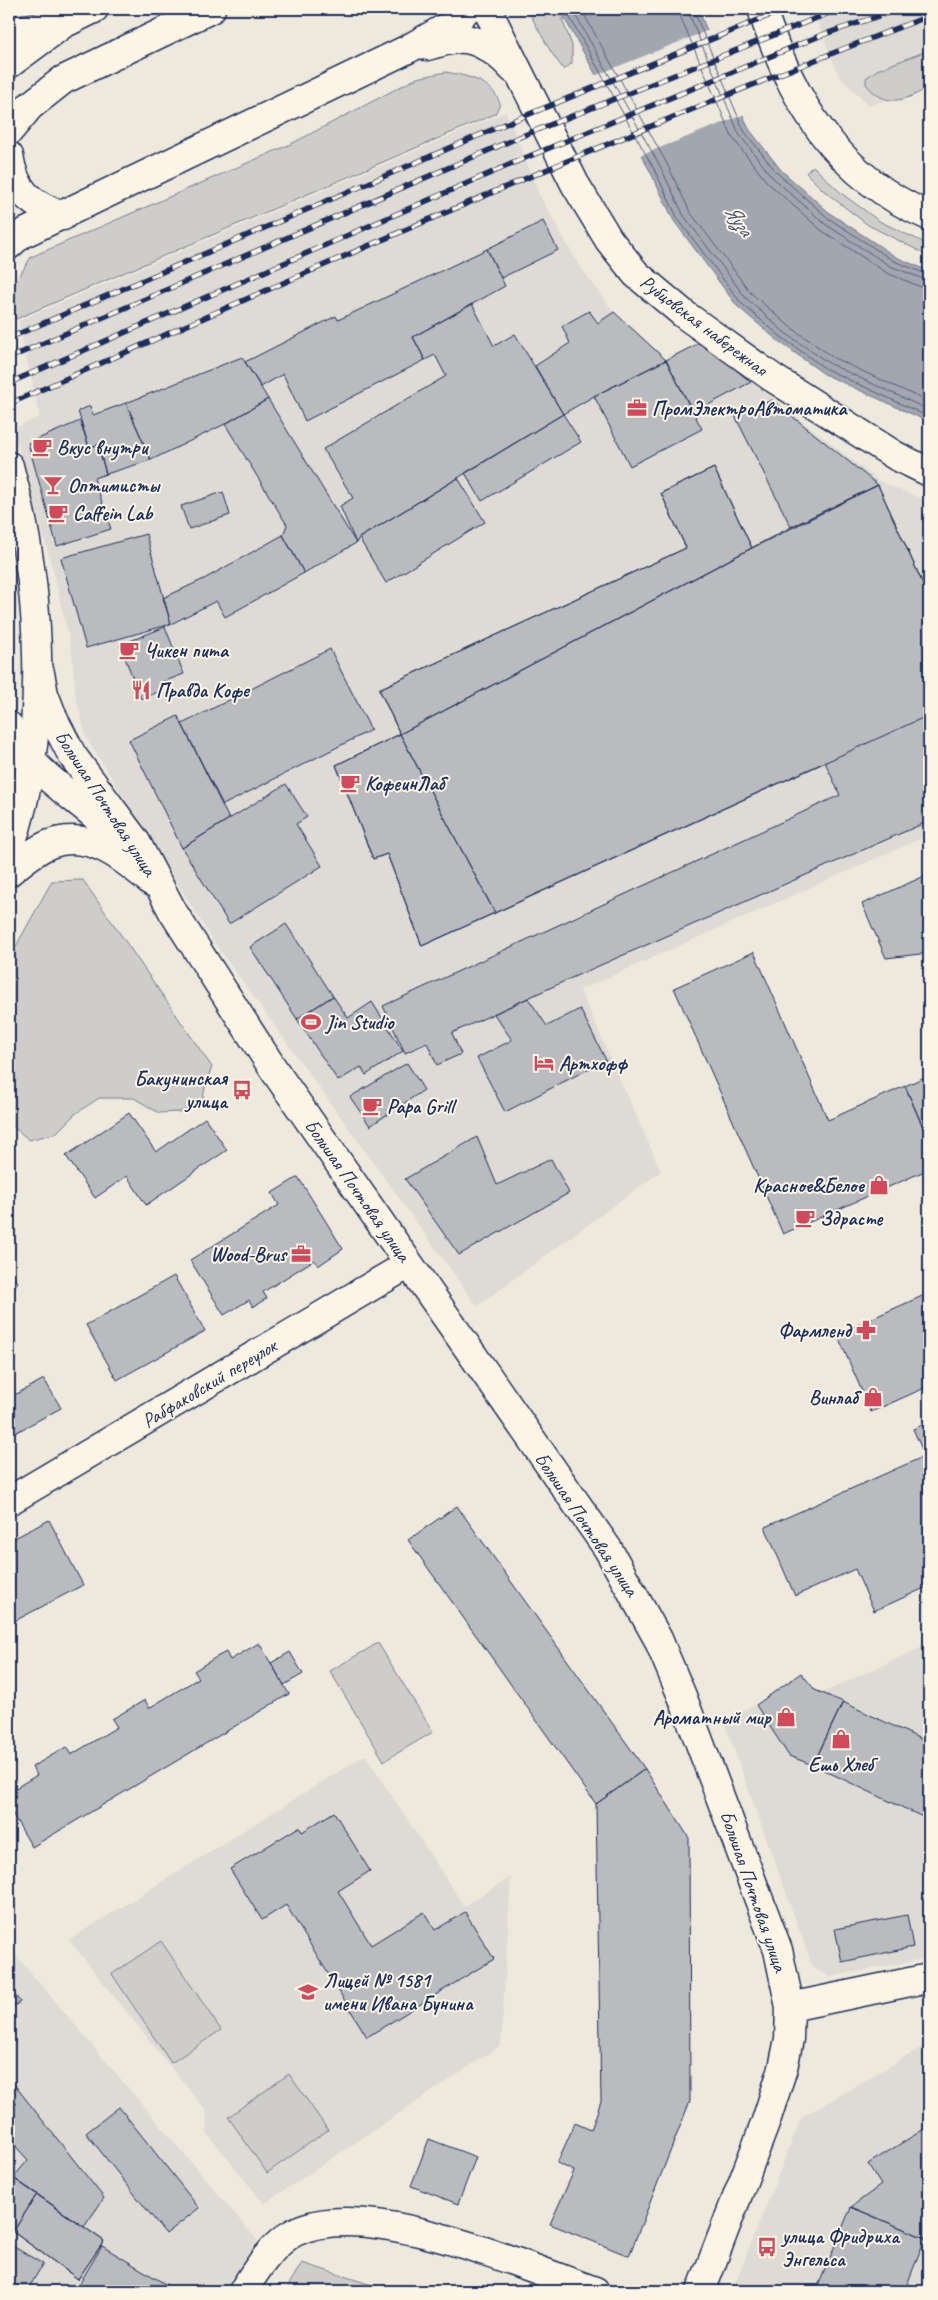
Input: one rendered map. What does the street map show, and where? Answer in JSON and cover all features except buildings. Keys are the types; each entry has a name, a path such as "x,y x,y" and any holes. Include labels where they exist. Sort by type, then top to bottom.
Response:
{"street":[{"path":"9,41 63,24 94,9"},
{"path":"10,127 30,106 63,80 211,9"},
{"path":"12,239 408,50 454,23 467,9"},
{"name":"Рубцовская набережная","path":"487,9 575,184 609,240 636,274 685,315 773,378 896,456 929,472"},
{"path":"762,9 786,75 819,131 863,178 929,216"},
{"path":"9,31 63,24"},
{"path":"9,64 63,24"},
{"path":"408,50 460,39 488,47 502,56 527,87"},
{"path":"9,156 12,173 23,193 41,208 63,216"},
{"path":"9,466 28,558 38,661 32,762 20,814 9,850"},
{"name":"Большая Почтовая улица","path":"38,661 44,694 65,744 136,842 172,912 274,1070 608,1549 658,1639 760,1898 778,1950 790,2007 789,2039 783,2068 765,2124 701,2291"},
{"name":"Большая Почтовая улица","path":"9,726 15,740 32,762 106,825 128,848 160,888"},
{"path":"9,872 30,855 49,844 68,839 94,842 112,851 160,888"},
{"name":"Рабфаковский переулок","path":"9,1501 409,1264"},
{"path":"790,2007 929,1978"},
{"path":"243,2291 277,2245 295,2232 315,2225 336,2222 374,2223 417,2230 595,2291"}],"shaded area":[{"path":"527,9 558,9 572,45 572,63 564,70 551,52"},
{"path":"812,9 929,9 929,84 869,106 839,76"},
{"path":"929,50 929,87 920,92 904,99 888,100 873,92 866,84 866,78 877,70"},
{"path":"446,72 463,75 479,81 492,90 500,104 495,114 9,322 9,293 31,257 291,144 417,78"},
{"path":"506,112 540,196 579,265 614,312 666,359 701,342 879,481 929,502 929,835 580,990 661,1171 477,1306 214,942 86,737 76,698 72,652 53,570 13,429 40,417 18,321"},
{"path":"813,166 841,193 879,221 929,245 929,256 868,225 824,191 806,173"},
{"path":"83,880 212,1067 206,1082 202,1104 180,1112 159,1113 134,1098 99,1098 75,1114 56,1133 29,1140 9,1123 9,959 52,881"},
{"path":"378,1643 433,1732 384,1761 330,1671"},
{"path":"929,1644 929,1958 830,1977 813,1968 723,1719 756,1705 815,1690 822,1693"},
{"name":"Лицей № 1581 имени Ивана Бунина","path":"365,1755 464,1906 511,1877 501,2045 264,2204 207,2133 206,2111 69,1940"},
{"path":"161,1941 221,2030 171,2063 112,1974"},
{"path":"9,1947 257,2240 224,2291 9,2291"},
{"path":"929,2043 929,2291 732,2291 801,2118"},
{"path":"289,2074 328,2130 267,2173 228,2117"},
{"path":"302,2263 391,2291 285,2291"}],"water":[{"name":"Яуза","path":"559,9 698,9 749,129 781,170 831,214 896,257 929,271 929,422 824,374 777,340 737,306 674,221 650,171"}],"pier":[{"path":"709,30 745,114 639,156 594,76"}],"railway":[{"path":"9,338 510,122 785,9"},
{"path":"9,358 517,138 839,9"},
{"path":"9,383 525,158 822,35 900,9"},
{"path":"9,404 237,303 581,155 697,107 929,16"}],"place":[{"name":"ПромЭлектроАвтоматика","path":"637,408"},
{"name":"Вкус внутри","path":"42,447"},
{"name":"Оптимисты","path":"53,485"},
{"name":"Caffein Lab","path":"58,513"},
{"name":"Чикен пита","path":"129,650"},
{"name":"Правда Кофе","path":"141,690"},
{"name":"КофеинЛаб","path":"350,783"},
{"name":"Jin Studio","path":"311,1022"},
{"name":"Артхофф","path":"544,1063"},
{"name":"Бакунинская улица","path":"242,1090"},
{"name":"Papa Grill","path":"372,1106"},
{"name":"Красное&Белое","path":"879,1185"},
{"name":"Здрасте","path":"805,1218"},
{"name":"Wood-Brus","path":"301,1254"},
{"name":"Фармленд","path":"866,1330"},
{"name":"Винлаб","path":"873,1397"},
{"name":"Ароматный мир","path":"786,1717"},
{"name":"Ешь Хлеб","path":"841,1739"},
{"name":"Лицей № 1581 имени Ивана Бунина","path":"308,1992"},
{"name":"улица Фридриха Энгельса","path":"767,2247"}]}
